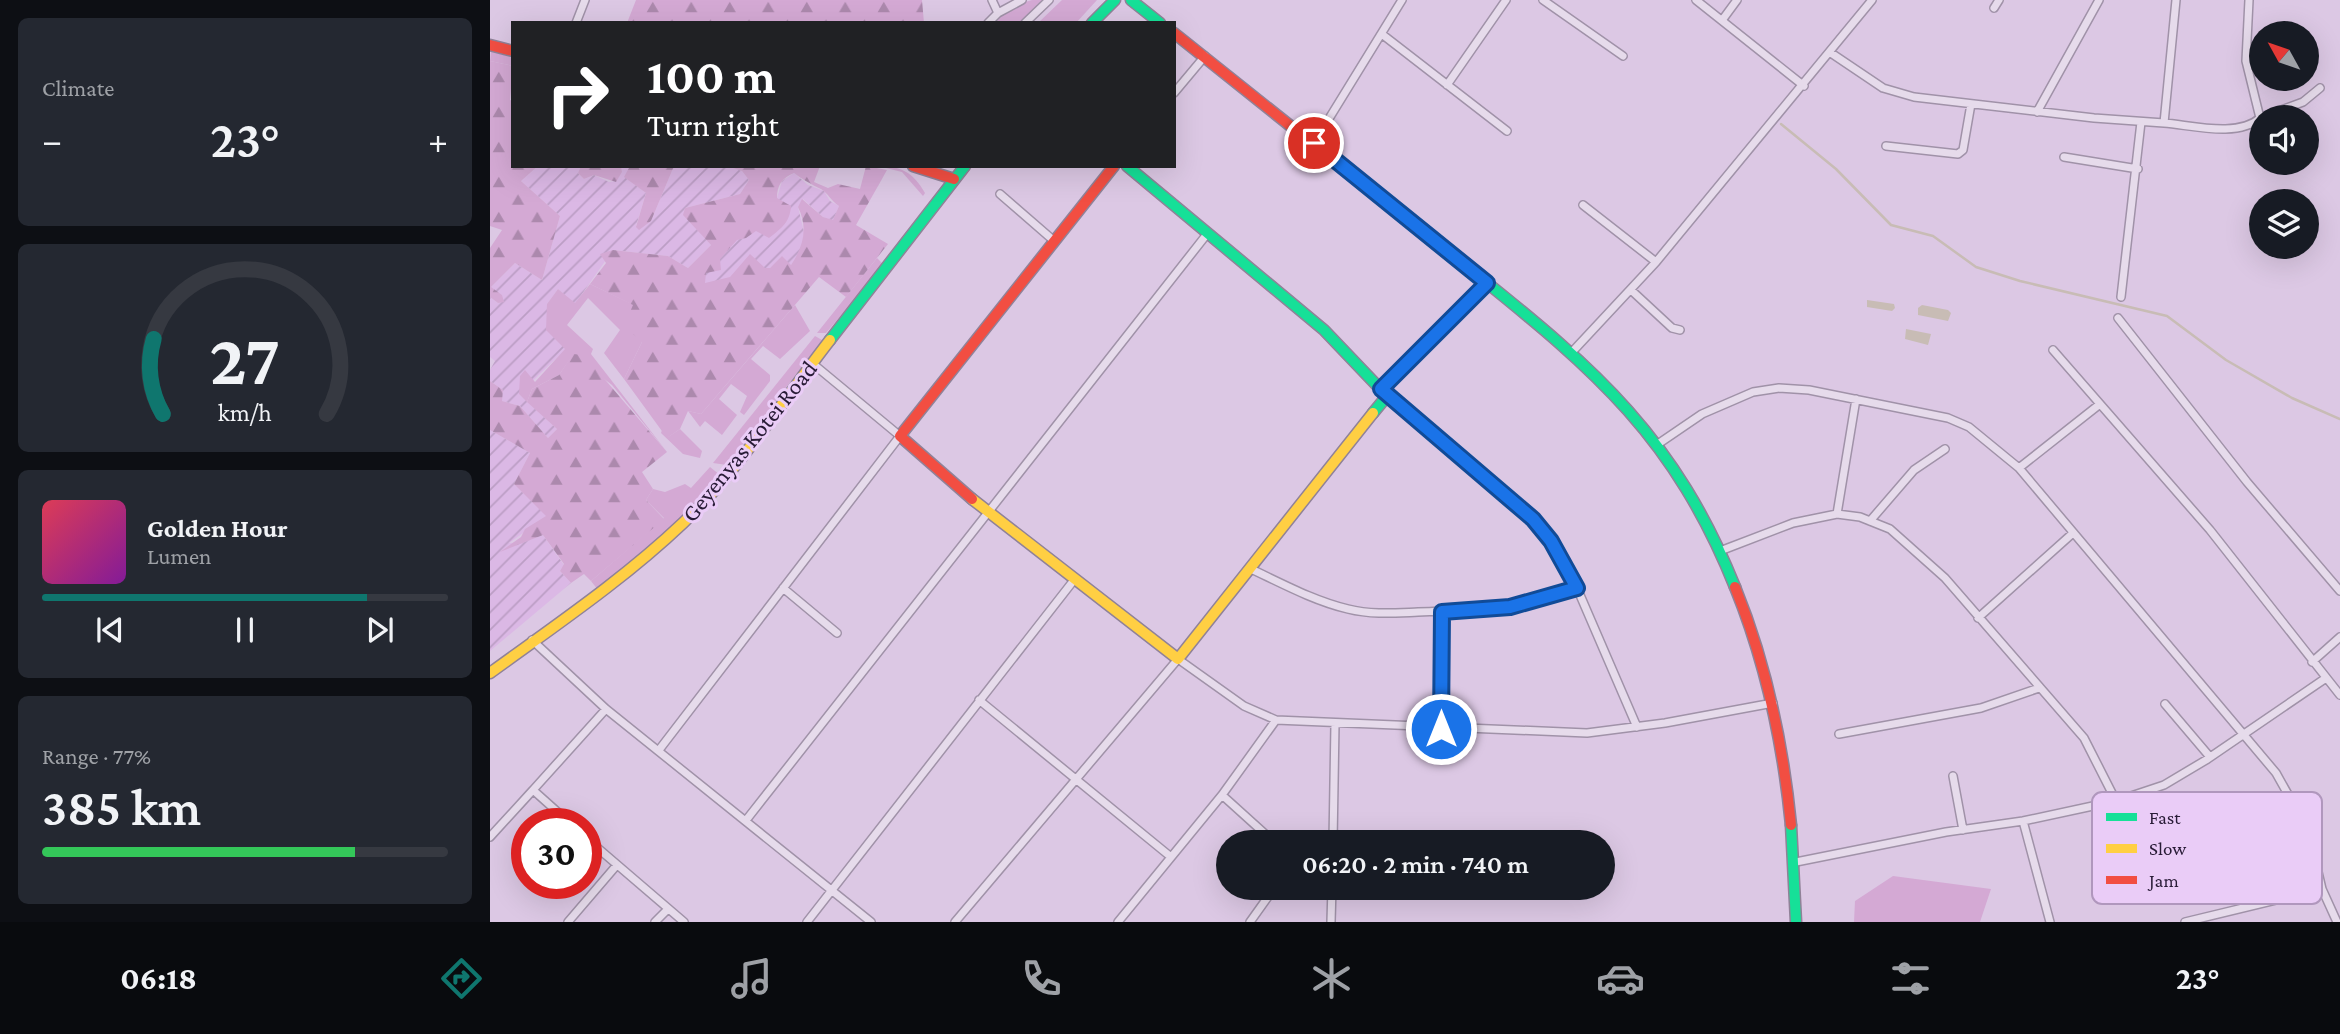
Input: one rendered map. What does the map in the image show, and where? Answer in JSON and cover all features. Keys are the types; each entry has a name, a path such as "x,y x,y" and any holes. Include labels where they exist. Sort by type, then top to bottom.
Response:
{"street":[{"path":"577,21 585,0"},
{"path":"992,0 998,13"},
{"path":"990,21 998,13 1022,0"},
{"path":"1027,21 1049,0"},
{"path":"1094,21 1115,0"},
{"path":"1130,0 1157,21"},
{"path":"1314,143 1383,35 1402,0"},
{"path":"1447,85 1506,0"},
{"path":"1543,0 1623,56"},
{"path":"1696,0 1804,86"},
{"path":"1723,19 1737,0"},
{"path":"1573,351 1656,262 1832,53 1872,0"},
{"path":"1994,8 1999,0"},
{"path":"2037,112 2099,0"},
{"path":"2164,123 2176,0"},
{"path":"2249,0 2246,61 2258,105"},
{"path":"1176,35 1573,351 1658,444 1695,501 1720,551 1752,629 1773,703 1796,862 1796,922"},
{"path":"1383,35 1507,131"},
{"path":"490,45 511,50"},
{"path":"1832,53 1883,88 1914,97 2141,122 2240,128 2249,125"},
{"path":"1176,91 1205,57"},
{"path":"2297,105 2320,88"},
{"path":"1886,146 1958,155 1963,150 1971,104"},
{"path":"2121,297 2138,169 2141,122"},
{"path":"2064,157 2138,169"},
{"path":"919,168 954,179"},
{"name":"Geyenyas Kotei Road","path":"490,673 619,579 672,534 729,470 963,168"},
{"path":"659,750 900,436 1112,168"},
{"path":"1129,168 1324,330 1384,392 1533,519 1551,541 1577,588 1637,727"},
{"path":"1000,194 1053,240"},
{"path":"1583,205 1656,262"},
{"path":"747,819 1207,234"},
{"path":"955,922 1073,778 1178,659 1384,392 1487,283"},
{"path":"1631,290 1672,328 1680,330"},
{"path":"2118,318 2247,482 2340,591"},
{"path":"2053,350 2210,530 2340,695"},
{"path":"812,363 988,514 1178,659 1244,706 1276,720 1441,729 1587,733 1773,703"},
{"path":"1658,444 1702,414 1753,392 1779,388 1856,399 1958,421 2019,467 2243,733 2287,792"},
{"path":"1837,514 1856,399"},
{"path":"2019,467 2100,404"},
{"path":"1870,521 1914,470 1945,449"},
{"path":"1720,551 1793,523 1837,514 1890,528 1945,578 2084,738 2111,792"},
{"path":"1978,618 2073,533"},
{"path":"1249,568 1345,609 1377,614 1510,607 1577,588"},
{"path":"807,922 1074,580"},
{"path":"782,588 837,633"},
{"path":"1441,729 1442,612"},
{"path":"2312,662 2340,638"},
{"path":"532,640 607,709 834,889 871,922"},
{"path":"2143,792 2164,785 2210,757 2326,678"},
{"path":"1839,734 1981,708 2039,688"},
{"path":"979,700 1171,857"},
{"path":"2165,704 2210,757"},
{"path":"490,837 607,709"},
{"path":"1118,922 1222,795 1276,720"},
{"path":"1333,830 1335,724"},
{"path":"1953,776 1963,830"},
{"path":"533,790 553,808"},
{"path":"1222,795 1261,830"},
{"path":"1796,862 2092,806"},
{"path":"2023,821 2050,922"},
{"path":"602,852 684,922"},
{"path":"568,922 617,866"},
{"path":"2322,889 2337,922"},
{"path":"1250,922 1266,900"},
{"path":"1331,922 1332,900"},
{"path":"2185,922 2260,904"},
{"path":"655,922 668,909"},
{"path":"961,916 969,922"}],"shaded area":[{"path":"536,168 580,168 578,173 584,179 594,175 609,182 616,181 622,172 621,168 629,168 625,177 646,193 636,226 651,221 673,168 733,168 742,171 749,180 740,194 685,208 684,215 711,245 688,268 668,256 613,250 575,304 558,289 547,304 566,349 519,394 557,429 548,438 520,406 501,401 503,390 490,381 490,370 495,361 490,357 490,297 498,303 502,295 490,288 515,263 542,280 560,216 521,181"},
{"path":"794,173 808,185 824,191 830,201 839,206 833,221 823,217 803,199 798,207 804,232 801,251 791,265 776,263 770,268 717,283 705,283 704,275 737,239 746,238 756,230 777,198 782,181"},
{"path":"1867,300 1894,304 1895,308 1892,311 1867,307"},
{"path":"1922,305 1948,310 1951,313 1948,321 1918,315 1918,308"},
{"path":"1906,329 1931,334 1928,345 1905,339"},
{"path":"490,430 530,453 514,484 547,516 509,543 524,542 543,535 564,565 560,571 571,583 490,651"}],"green space":[{"path":"636,0 922,0 924,21 628,21"},
{"path":"1042,0 1023,21 998,21 1008,7"},
{"path":"1062,0 1097,0 1078,21 1040,21"},
{"path":"491,51 511,57 511,66 490,61"},
{"path":"490,61 511,66 511,168 536,168 521,181 560,216 542,280 515,263 491,287 502,295 504,302 498,303 490,297 490,248 502,230 490,226"},
{"path":"580,168 621,168 622,172 616,182 594,175 584,179 578,173"},
{"path":"629,168 673,168 651,221 639,230 636,227 646,193 624,177"},
{"path":"733,168 819,168 814,182 828,188 838,184 860,189 865,168 887,170 856,225 888,244 846,297 819,277 701,414 688,411 680,429 667,438 624,379 642,342 624,326 633,305 590,284 606,263 600,254 613,250 668,256 688,268 711,245 683,215 685,208 740,194 749,180 742,171","holes":["794,173 823,191 839,206 833,220 823,217 802,199 798,207 803,222 803,236 791,265 782,256 770,268 765,268 750,254 730,277 705,283 706,273 721,270 720,259 737,240 756,231 769,238 784,224 791,206 777,198 778,189 786,177"]},
{"path":"886,168 896,168 911,175 925,193 923,196 902,172"},
{"path":"877,258 884,265 826,333 817,333"},
{"path":"590,284 634,305 642,342 624,379 604,353 620,330 588,298 567,325 593,349 591,354 667,452 612,385 573,355 559,375 532,389 527,402 519,394 520,376 525,370 535,382 565,349 546,330 547,304 558,289 575,303"},
{"path":"795,305 810,331 780,359 763,346 751,359 770,375 770,381 744,415 740,412 747,396 731,384 719,399 737,415 722,435 705,421 700,427 688,411 701,414"},
{"path":"815,336 822,340 727,465 713,463"},
{"path":"573,354 584,355 667,452 642,472 653,489 646,500 664,519 591,581 584,574 571,583 560,571 564,564 543,535 500,552 521,537 525,529 546,516 514,484 530,453 490,430 490,381 503,390 502,401 520,406 548,438 557,429 527,402 532,389 559,375"},
{"path":"680,429 702,451 700,458 683,454 661,433 662,430 668,437"},
{"path":"710,467 720,475 706,491 662,535 598,590 591,581 664,518 646,500 653,489 665,492 685,484 691,488"},
{"path":"1893,876 1991,889 1980,922 1854,922 1855,901"}],"waterway":[{"path":"1781,124 1836,169 1891,225 1933,236 1976,267 2020,281 2167,316 2226,360 2292,398 2340,419"}],"traffic: fast":[{"path":"1094,21 1115,0"},
{"path":"1131,0 1157,21"},
{"path":"830,340 963,168"},
{"path":"1129,168 1324,330 1387,396 1373,413"},
{"path":"1476,274 1595,376 1659,448 1712,535 1735,587"},
{"path":"1791,825 1796,922"}],"traffic: slow":[{"path":"490,673 613,582 683,523 742,458 830,340"},
{"path":"972,499 1178,659 1373,413"}],"traffic: jam":[{"path":"1176,35 1476,274"},
{"path":"490,45 511,50"},
{"path":"919,168 954,179"},
{"path":"972,499 900,436 1112,168"},
{"path":"1735,587 1756,645 1772,704 1791,825"}],"route":[{"path":"1314,143 1487,283 1381,389 1533,519 1551,541 1577,588 1510,607 1442,612 1441,729"}]}
